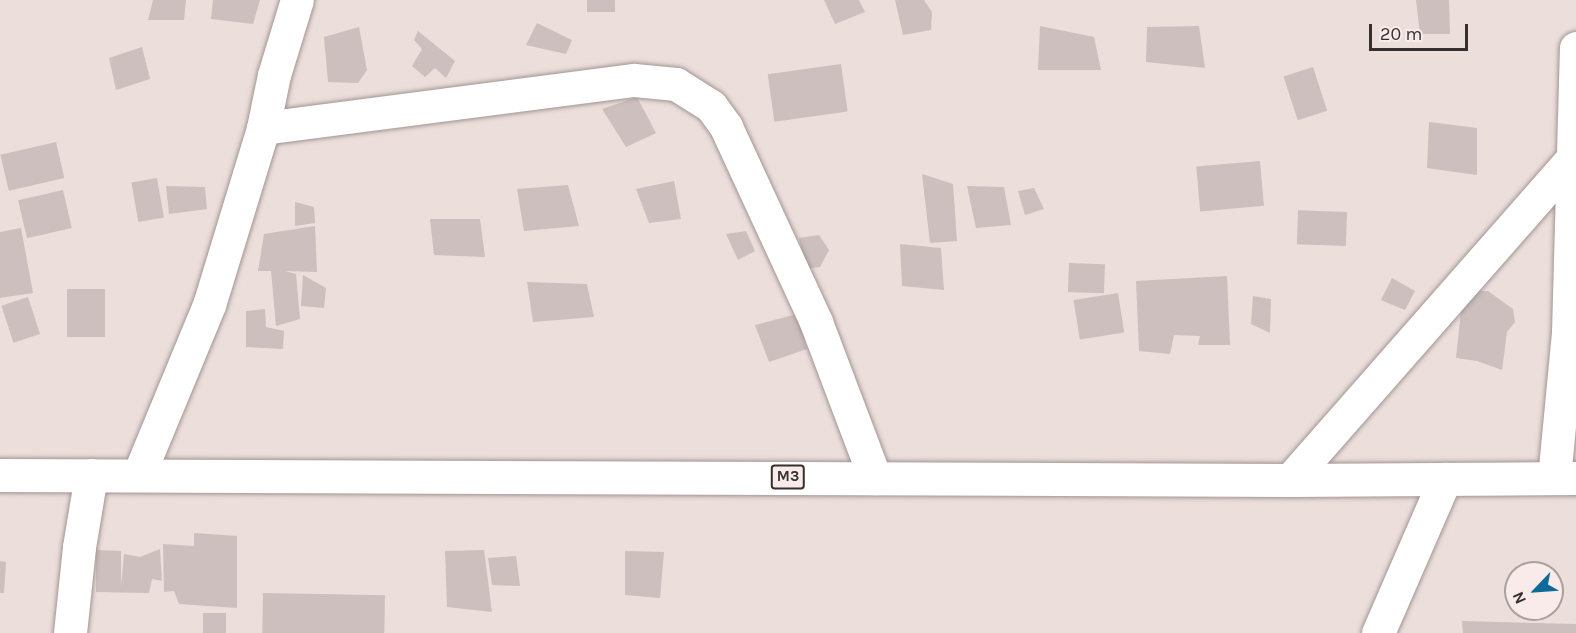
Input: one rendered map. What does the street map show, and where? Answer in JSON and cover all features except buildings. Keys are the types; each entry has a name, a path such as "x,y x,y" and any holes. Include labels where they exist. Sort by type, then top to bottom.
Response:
{"street":[{"path":"139,474 209,305 263,128 274,75 297,0"},
{"path":"1565,478 1576,48"},
{"path":"263,128 633,80 676,84 711,106 726,127 816,322 875,478"},
{"path":"1290,480 1574,158"},
{"name":"M3","path":"0,475 1290,480 1565,478"},
{"path":"70,633 79,547 91,475"},
{"path":"1378,633 1445,479"}]}
